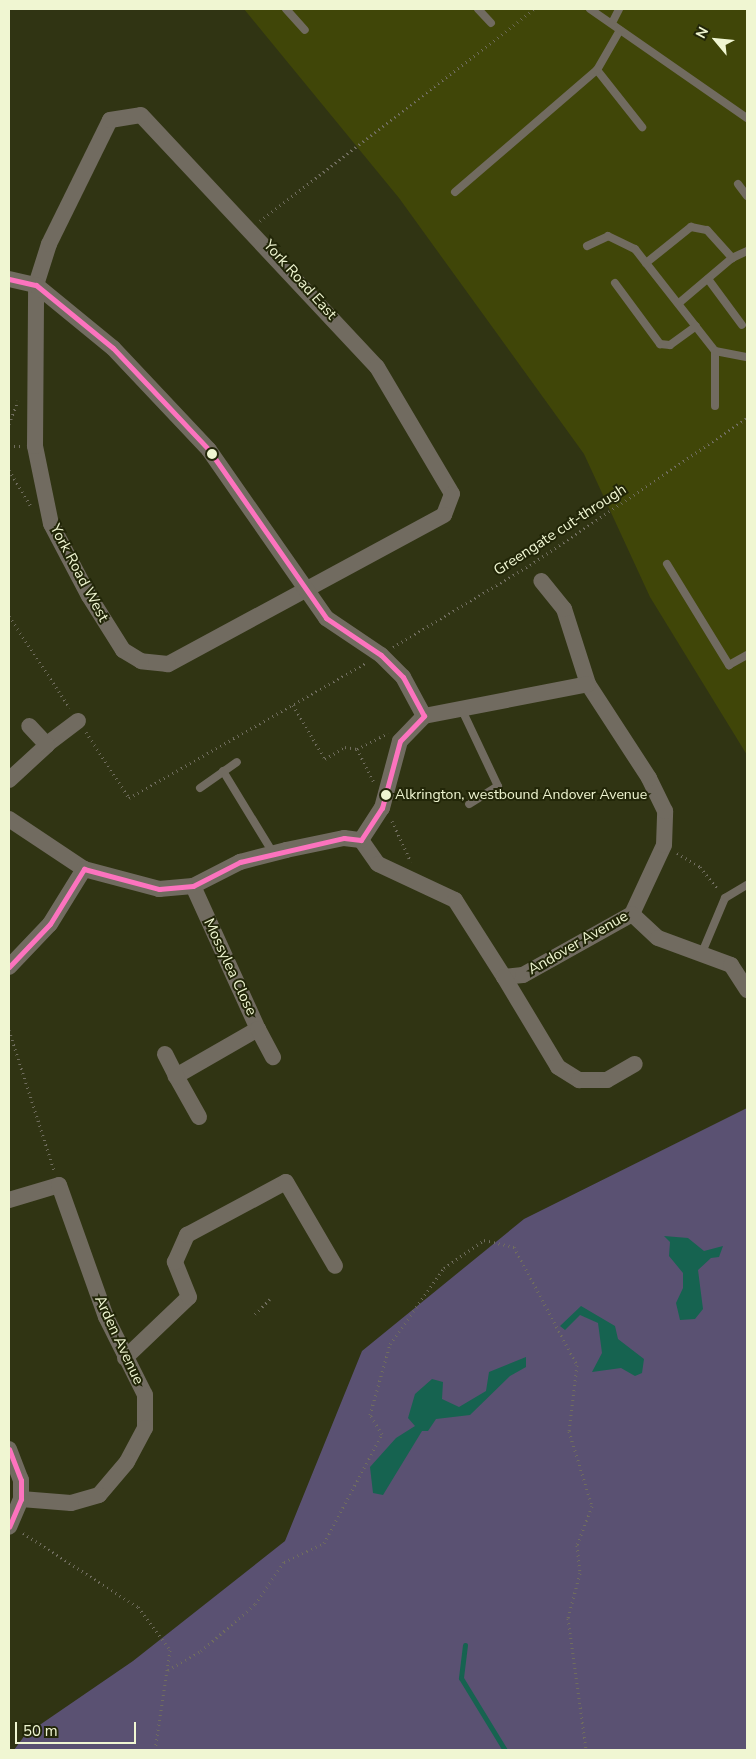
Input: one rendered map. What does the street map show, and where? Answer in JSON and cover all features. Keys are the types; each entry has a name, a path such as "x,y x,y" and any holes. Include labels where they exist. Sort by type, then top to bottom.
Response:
{"street":[{"name":"York Road East","path":"36,285 50,244 110,120 141,115 252,228 377,366 452,494 444,515 308,590"},
{"path":"9,279 36,285 113,348 209,450 326,618 381,655 403,677 424,716"},
{"name":"York Road West","path":"36,285 36,446 51,524 89,596 123,650 141,661 168,664 308,590"},
{"name":"Andover Avenue","path":"504,976 523,975 632,914 664,845 665,811 649,778 588,684 564,609 541,581"},
{"path":"361,840 382,808 400,741 424,716 588,684"},
{"path":"9,780 46,745 78,721"},
{"path":"29,726 46,745"},
{"path":"9,819 84,869 159,889 193,886 240,862 344,838 361,840 378,864 456,900 558,1067 579,1080 607,1080 635,1064"},
{"path":"9,967 50,924 84,869"},
{"name":"Mossylea Close","path":"176,1076 258,1029 193,886"},
{"path":"632,914 658,938 701,955 731,964 747,990"},
{"path":"258,1029 273,1057"},
{"path":"165,1054 199,1116"},
{"path":"125,1358 189,1297 175,1262 187,1235 286,1182 335,1266"},
{"path":"9,1200 59,1185"},
{"name":"Arden Avenue","path":"21,1499 71,1503 99,1495 127,1462 145,1428 145,1395 125,1358 59,1185"},
{"path":"9,1449 21,1480 21,1499 9,1526"}],"lane":[{"path":"286,9 305,30"},
{"path":"478,9 491,23"},
{"path":"590,9 747,118"},
{"path":"612,23 619,9"},
{"path":"455,192 597,70 620,30"},
{"path":"597,70 642,127"},
{"path":"738,184 747,196"},
{"path":"646,262 691,228 707,230 732,258"},
{"path":"587,246 608,236 635,249 646,262 715,352 715,406"},
{"path":"678,303 732,258 747,251"},
{"path":"708,279 742,325"},
{"path":"615,283 660,344 670,345 696,326"},
{"path":"715,352 747,357"},
{"path":"667,564 730,664 747,655"},
{"path":"462,710 498,786 469,804"},
{"path":"200,788 237,762"},
{"path":"223,772 273,854"},
{"path":"701,955 725,898 747,885"}],"path":[{"path":"252,228 534,9"},
{"name":"Greengate cut-through","path":"78,721 129,798 381,655 530,565 747,418"},
{"path":"9,470 30,508 48,508"},
{"path":"9,616 78,721"},
{"path":"293,705 325,759 345,747 357,749 383,732 400,741"},
{"path":"357,749 374,781 388,785"},
{"path":"382,808 411,856 411,878"},
{"path":"664,845 700,867 725,898"},
{"path":"9,1030 59,1185"},
{"path":"168,1670 201,1651 255,1604 284,1562 324,1543 382,1434 370,1415 390,1344 444,1268 484,1240 514,1247 577,1365 570,1431 592,1506 577,1546 580,1573 568,1618 586,1750"},
{"path":"256,1314 270,1298"},
{"path":"9,1526 138,1607 170,1650 155,1750"}],"shaded area":[{"path":"244,9 747,9 747,755 650,597 584,454 399,198"},
{"path":"747,1108 747,1750 14,1750 25,1735 133,1661 285,1541 362,1351 524,1219"}],"water":[{"path":"664,1236 688,1238 704,1251 723,1246 719,1257 711,1258 698,1270 703,1309 695,1319 680,1320 676,1303 683,1288 683,1273 669,1256 670,1242"},
{"path":"581,1306 615,1326 618,1339 644,1359 642,1373 635,1376 621,1368 592,1372 602,1353 598,1323 580,1315 565,1330 560,1326"},
{"path":"526,1357 526,1367 510,1376 470,1415 436,1419 428,1431 422,1431 383,1495 373,1493 370,1467 396,1438 415,1426 408,1418 415,1394 432,1379 443,1382 442,1399 459,1407 486,1391 489,1372"}],"waterway":[{"path":"465,1645 461,1678 505,1750"}],"transit line":[{"path":"9,279 36,285 113,348 209,450 326,618 381,655 403,677 424,716"},
{"path":"361,840 382,808 400,741 424,716"},
{"path":"84,869 159,889 193,886 240,862 344,838 361,840"},
{"path":"9,967 50,924 84,869"},
{"path":"9,1449 21,1480 21,1499 9,1527"}],"place":[{"name":"Alkrington, westbound Andover Avenue","path":"386,795"}]}
